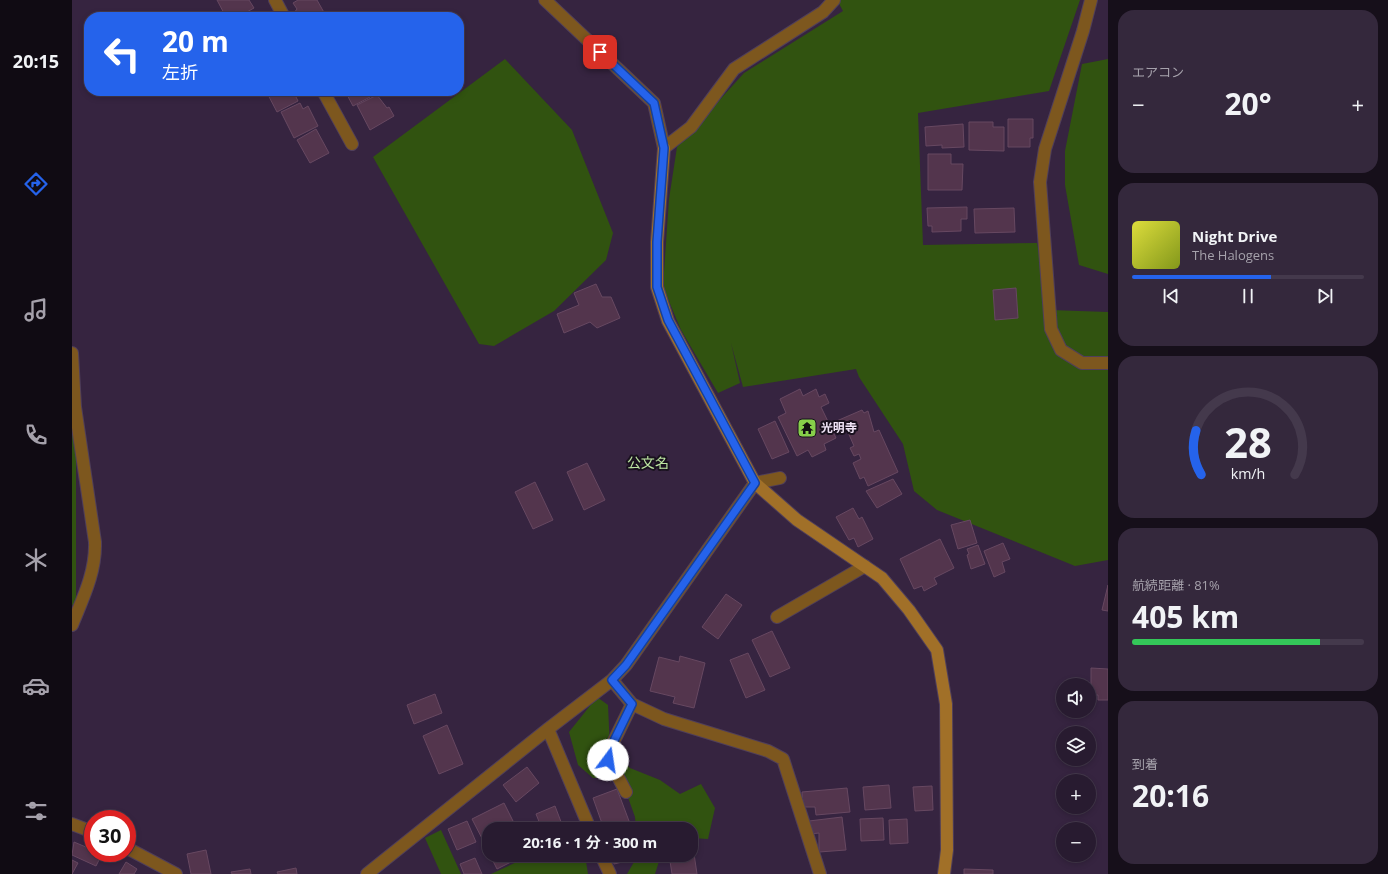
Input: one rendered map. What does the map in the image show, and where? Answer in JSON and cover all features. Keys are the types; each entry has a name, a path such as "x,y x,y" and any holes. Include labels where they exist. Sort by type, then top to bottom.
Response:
{"street":[{"path":"275,0 281,12"},
{"path":"545,0 654,103 664,148 657,242 657,287 668,320 755,483 797,520 882,578 909,610 937,650 946,704 947,850 944,874"},
{"path":"664,148 692,127 734,69 823,12 834,0"},
{"path":"1091,0 1083,32 1045,148 1040,182 1050,329 1061,350 1082,363 1108,363"},
{"path":"326,96 352,144"},
{"path":"72,353 75,407 95,542 95,560 89,584 72,625"},
{"path":"367,874 548,729 612,680 626,665 755,483 780,478"},
{"path":"777,616 865,566"},
{"path":"612,680 632,704 664,719 768,751 783,759 820,874"},
{"path":"626,792 608,760 608,753 632,704"},
{"path":"548,729 587,822"},
{"path":"72,824 84,829"},
{"path":"136,853 176,874"},
{"path":"605,862 610,874"}],"green space":[{"path":"837,0 1080,0 1049,91 918,113 923,245 1037,243 1050,310 1108,312 1108,560 1075,566 937,510 914,491 903,444 859,377 856,369 743,387 731,343 740,383 718,393 681,330 663,287 669,199 677,147 744,73 843,11"},
{"path":"505,59 572,130 613,233 606,260 554,311 494,346 479,344 373,157 455,96 464,96 464,89"},
{"path":"1108,59 1108,274 1079,265 1065,185 1065,151 1082,64"},
{"path":"72,420 76,454 76,606 72,605"},
{"path":"597,697 608,705 610,749 630,768 660,780 680,794 701,784 715,808 708,839 698,838 698,822 635,822 625,789 611,777 593,778 578,765 569,732"},
{"path":"441,830 461,874 441,874 425,838"},
{"path":"517,862 586,862 588,874 491,874"},
{"path":"634,862 659,862 655,874 627,874"}],"building":[{"path":"217,0 249,0 254,8 247,12 223,12"},
{"path":"298,0 317,0 324,12 295,12 297,9 293,3"},
{"path":"269,96 296,96 298,101 277,112"},
{"path":"348,96 370,97 353,106"},
{"path":"378,96 387,108 389,107 394,116 370,130 357,105"},
{"path":"300,103 303,109 308,106 318,126 294,138 281,112"},
{"path":"1008,119 1033,119 1033,138 1030,138 1030,147 1008,147"},
{"path":"969,122 993,122 993,127 1004,127 1004,151 969,150"},
{"path":"963,124 964,147 942,148 942,145 926,146 925,127"},
{"path":"316,129 329,153 310,163 297,140"},
{"path":"928,154 951,154 951,164 963,164 962,190 928,190"},
{"path":"967,207 967,219 961,219 961,231 932,232 932,226 928,226 927,208"},
{"path":"1014,208 1015,232 975,233 974,209"},
{"path":"596,284 602,297 611,297 620,318 597,328 590,322 564,333 557,314 579,305 574,293"},
{"path":"1016,288 1018,318 995,320 993,290"},
{"name":"光明寺","path":"800,389 803,396 816,389 819,397 825,394 829,403 821,407 836,438 824,444 826,450 812,457 808,450 797,456 778,417 786,413 780,399"},
{"path":"862,410 864,413 868,411 874,432 879,430 898,472 868,486 864,477 860,479 853,463 861,459 859,454 854,456 850,448 854,446 847,430 837,434 832,423"},
{"path":"775,421 789,452 772,459 758,429"},
{"path":"587,463 605,500 584,510 567,472"},
{"path":"893,479 902,494 877,508 866,491"},
{"path":"535,482 553,520 533,529 515,492"},
{"path":"853,508 859,519 862,517 873,539 858,547 854,538 849,540 836,517"},
{"path":"970,520 977,543 958,549 951,525"},
{"path":"940,539 954,568 934,578 937,584 924,591 922,586 914,589 900,559"},
{"path":"1003,543 1010,559 1002,562 1005,572 994,577 984,551"},
{"path":"978,545 985,564 971,569 967,549"},
{"path":"1108,585 1108,611 1102,610"},
{"path":"726,594 742,605 718,639 702,627"},
{"path":"772,631 790,668 770,677 752,640"},
{"path":"748,653 765,690 746,698 730,660"},
{"path":"680,656 705,663 694,708 673,703 675,697 650,691 659,657 679,662"},
{"path":"1091,668 1108,669 1108,700 1098,700 1098,695 1096,695 1096,678 1091,678"},
{"path":"435,694 442,713 414,724 407,705"},
{"path":"447,725 463,764 439,774 423,736"},
{"path":"527,767 539,783 516,802 503,785"},
{"path":"889,785 891,808 865,810 863,787"},
{"path":"932,786 933,810 915,811 913,787"},
{"path":"847,788 850,812 816,815 815,807 803,807 802,792"},
{"path":"617,789 629,822 602,822 593,798"},
{"path":"504,803 513,821 482,822 482,838 472,819"},
{"path":"555,806 561,822 539,822 536,814"},
{"path":"842,817 846,850 819,852 819,833 810,834 809,821"},
{"path":"883,818 884,840 861,841 860,819"},
{"path":"907,819 908,843 890,844 889,820"},
{"path":"467,821 476,842 457,850 448,829"},
{"path":"74,842 84,846 84,860 72,855"},
{"path":"206,850 211,874 191,874 187,854"},
{"path":"475,858 482,874 464,874 460,864"},
{"path":"72,860 78,863 72,874"},
{"path":"87,862 98,862 96,866"},
{"path":"126,862 137,869 134,874 119,874"},
{"path":"494,862 511,862 497,869"},
{"path":"670,862 695,862 697,874 672,874"},
{"path":"296,868 297,874 278,874 277,872"},
{"path":"250,869 251,874 232,874 231,872"},
{"path":"964,869 993,870 993,874 964,874"}],"place":[{"name":"光明寺","path":"807,428"}],"district":[{"name":"公文名","path":"648,463"}],"route":[{"path":"600,52 654,103 664,148 657,242 657,287 668,320 755,483 626,665 612,680 632,704 608,753 608,760"}]}
